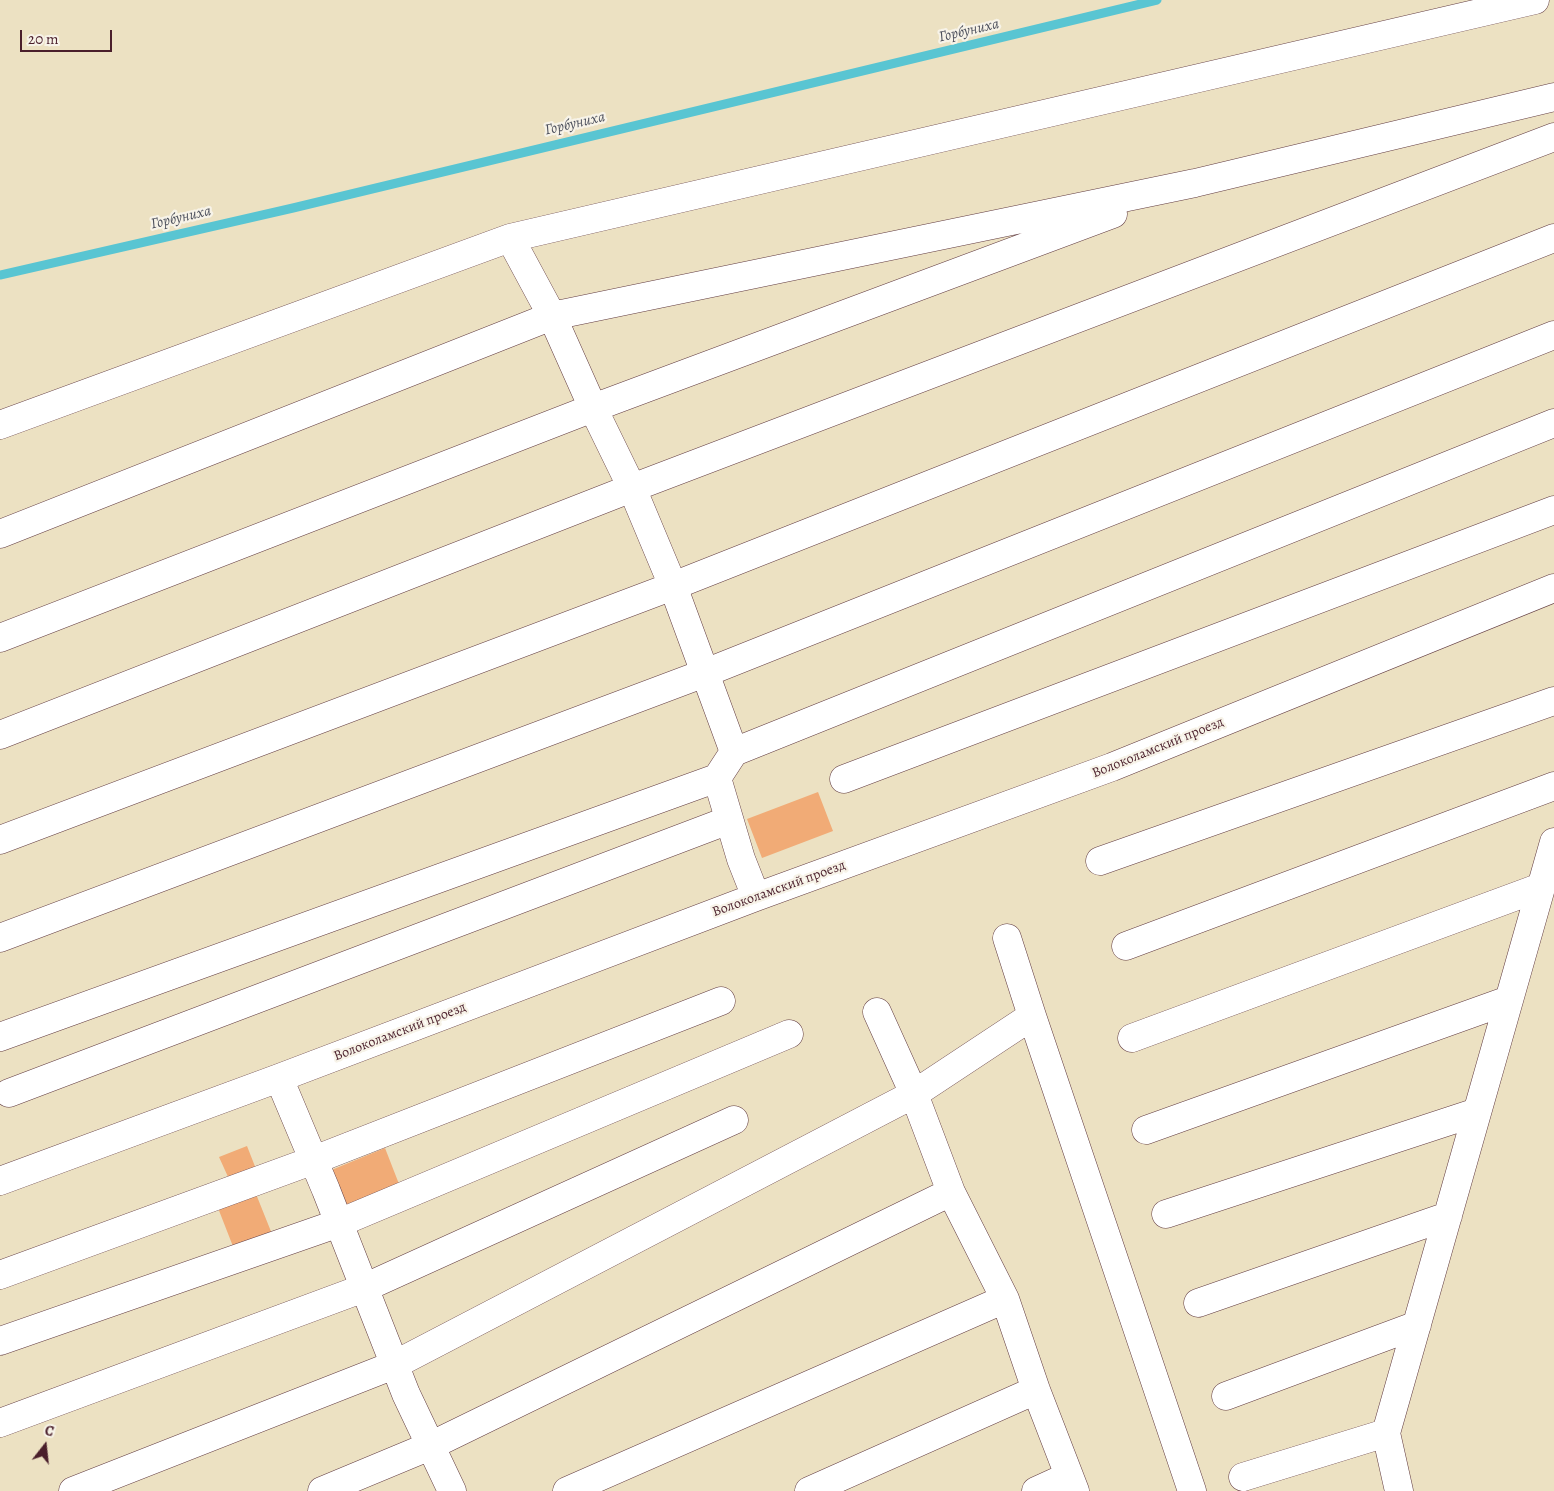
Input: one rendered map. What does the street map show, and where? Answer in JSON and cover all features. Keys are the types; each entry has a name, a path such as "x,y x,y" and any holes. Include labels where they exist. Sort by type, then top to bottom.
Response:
{"street":[{"path":"0,425 510,238 1536,0"},
{"path":"0,534 552,316 1195,183 1554,97"},
{"path":"0,735 632,488 1554,137"},
{"path":"0,638 593,408 1195,183"},
{"path":"510,238 552,316 593,408 632,488 673,586 734,752"},
{"path":"0,840 673,586 1554,238"},
{"path":"0,938 705,674 1554,335"},
{"path":"0,1037 717,778 734,752 1554,423"},
{"path":"844,779 1554,510"},
{"name":"Волоколамский проезд","path":"0,1181 280,1078 756,896 1112,767 1554,588"},
{"path":"1100,861 1554,702"},
{"path":"717,778 741,859 756,896"},
{"path":"1126,946 1554,786"},
{"path":"9,1093 729,820"},
{"path":"1399,1491 1386,1434 1554,842"},
{"path":"1132,1038 1541,887"},
{"path":"1007,938 1192,1491"},
{"path":"1146,1130 1509,1000"},
{"path":"0,1275 314,1160 721,1001"},
{"path":"877,1012 914,1094 950,1192 1005,1299 1036,1390 1072,1484 1036,1491"},
{"path":"73,1491 394,1366 914,1094 1032,1016"},
{"path":"0,1341 339,1223 789,1034"},
{"path":"280,1078 394,1366 452,1491"},
{"path":"1166,1214 1477,1112"},
{"path":"0,1423 364,1288 734,1120"},
{"path":"322,1491 430,1446 950,1192"},
{"path":"1198,1303 1448,1216"},
{"path":"567,1491 1005,1299"},
{"path":"1226,1396 1417,1325"},
{"path":"809,1491 1036,1390"},
{"path":"1243,1477 1386,1434"}],"building":[{"path":"818,792 833,831 762,858 747,819"},
{"path":"247,1146 256,1169 229,1179 219,1157"},
{"path":"385,1148 399,1184 343,1206 329,1171"},
{"path":"256,1194 272,1234 234,1249 218,1208"}],"waterway":[{"name":"Горбуниха","path":"0,275 293,208 1157,0"}]}
